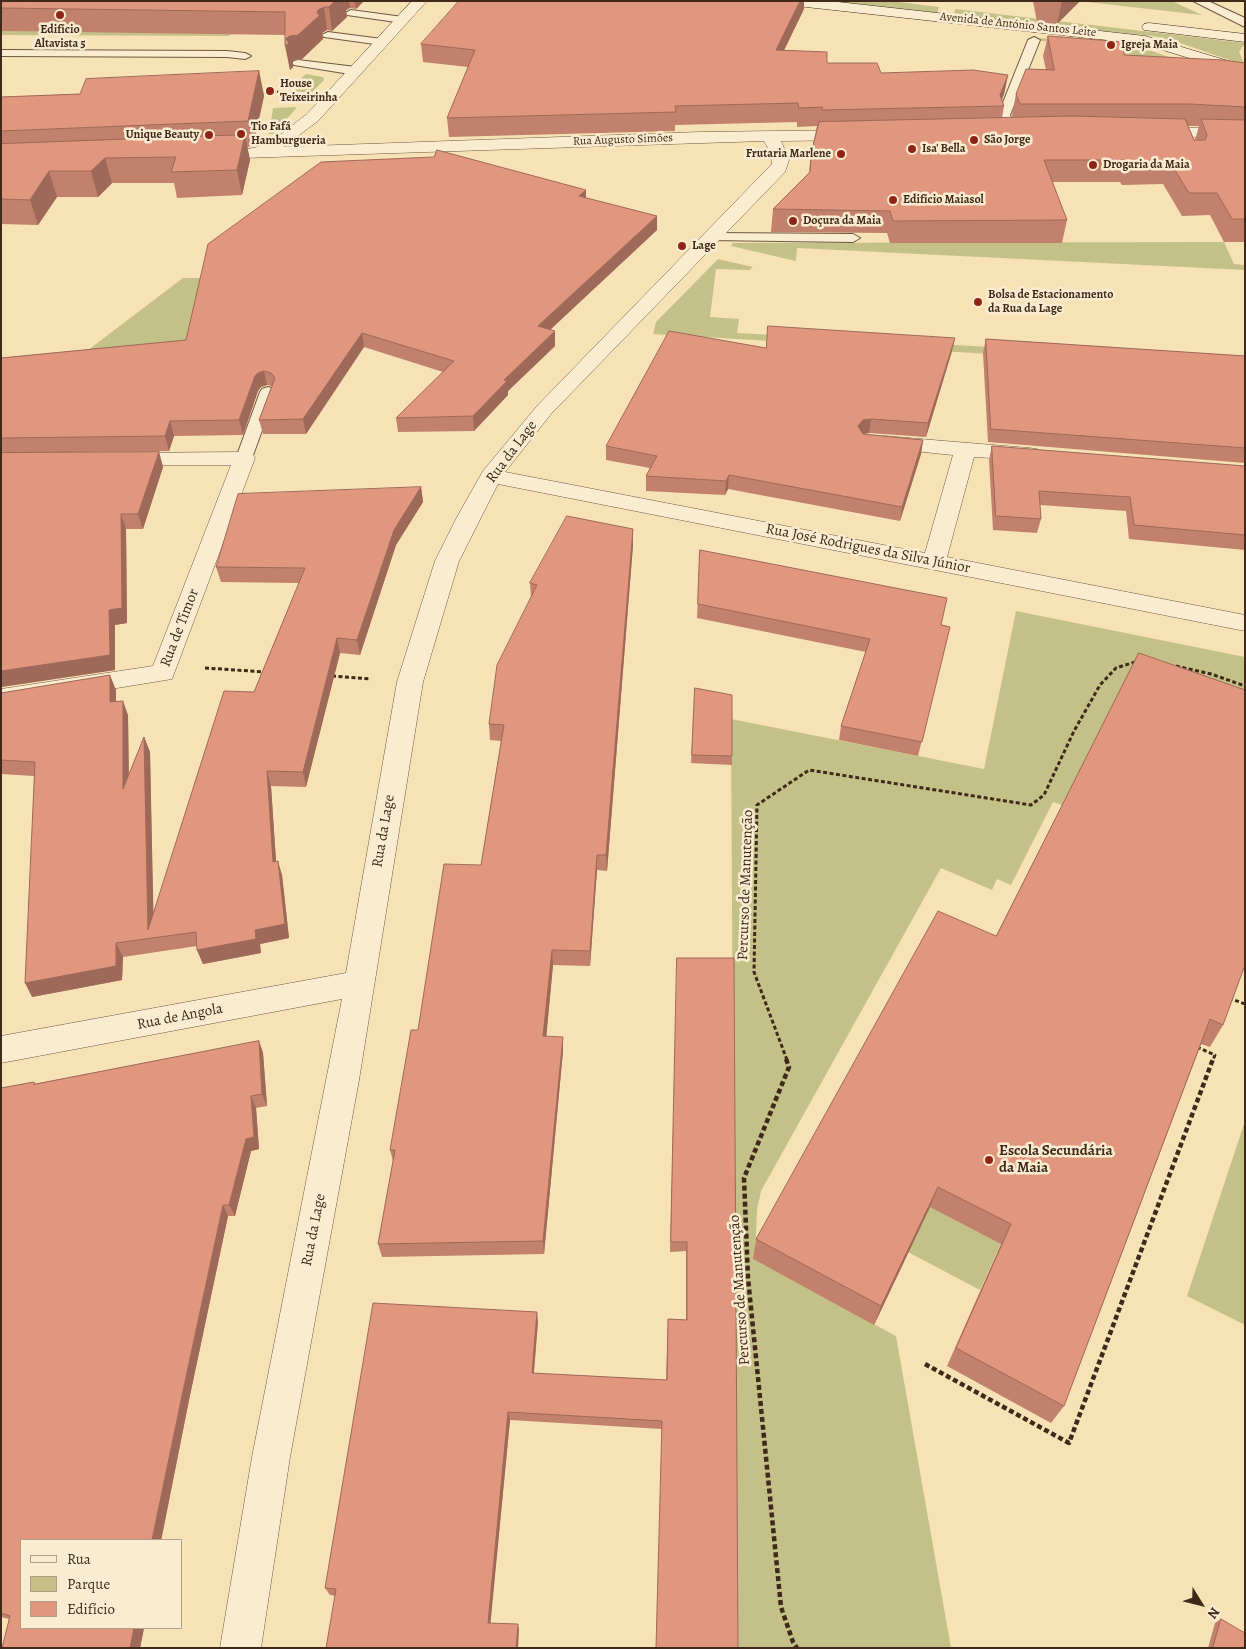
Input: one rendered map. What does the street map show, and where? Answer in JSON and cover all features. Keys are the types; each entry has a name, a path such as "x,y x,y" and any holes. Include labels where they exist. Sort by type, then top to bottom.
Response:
{"street":[{"path":"318,128 359,62 385,39 420,1"},
{"name":"Avenida de António Santos Leite","path":"788,1 1145,40 1245,71"},
{"name":"Avenida de António Santos Leite","path":"918,1 1245,38"},
{"path":"259,153 285,139 294,130 318,128 334,144 348,148"},
{"path":"992,131 1029,130"},
{"path":"1134,130 1185,137 1245,135"},
{"name":"Rua Augusto Simões","path":"193,155 700,137 869,134"},
{"name":"Rua da Lage","path":"240,1648 271,1457 343,1080 410,682 447,561 468,516 491,476 544,410 779,168 781,155 770,137"},
{"path":"869,441 965,450 1050,455"},
{"path":"934,562 965,450"},
{"path":"98,459 244,458"},
{"name":"Rua de Timor","path":"1,698 162,673 244,458"},
{"name":"Rua José Rodrigues da Silva Júnior","path":"491,476 1245,623"},
{"name":"Rua de Angola","path":"1,1050 358,984"}],"lane":[{"path":"1198,1 1241,20 1245,24"},
{"path":"351,14 403,20"},
{"path":"331,32 385,39"},
{"path":"1010,131 1004,115 1034,40"},
{"path":"1,53 227,54 245,56"},
{"path":"298,63 359,62"},
{"path":"712,237 853,238"},
{"path":"244,458 268,392"}],"path":[{"name":"Percurso de Manutenção","path":"797,1648 792,1642 781,1607 748,1278 744,1178 789,1067 754,972 757,805 809,770 1032,805 1044,795 1090,700 1111,672 1130,662 1139,661"},
{"path":"1172,665 1211,674 1245,686"},
{"path":"197,668 275,673"},
{"path":"324,676 373,679"},
{"path":"1228,997 1245,1004"},
{"path":"925,1364 1069,1443 1215,1055 1189,1043"}],"green space":[{"path":"820,1 891,1 939,7 937,13"},
{"path":"1078,1 1172,1 1202,15"},
{"path":"955,9 1245,43 1239,52 1244,63 1238,63 1180,43 1153,36 954,15"},
{"path":"1,31 233,33 229,36 1,35"},
{"path":"1041,38 1152,51 1195,67 1087,49 1070,42 1041,41"},
{"path":"306,74 323,77 324,80 311,93 295,91 297,82"},
{"path":"297,107 274,134 269,134 273,108"},
{"path":"1224,242 1234,264 1245,265 1245,270 797,248 796,261 731,246 733,243"},
{"path":"718,259 753,267 749,270 716,269 710,317 739,319 737,333 1245,361 1007,355 653,334 656,322"},
{"path":"183,278 207,278 284,345 67,366"},
{"path":"1016,611 1245,657 1245,705 1065,806 1053,802 1011,885 997,879 992,890 941,868 761,1191 757,1210 755,1260 896,1336 951,1648 736,1648 731,719 984,769"},
{"path":"1245,1121 1245,1325 1187,1296"},
{"path":"814,1148 1015,1212 980,1290 828,1210"}],"building":[{"path":"1,1 335,1 329,7 318,10 317,13 320,15 298,35 289,36 286,39 289,43 285,46 285,12 1,8"},
{"path":"459,1 800,1 776,50 827,52 827,63 877,63 881,73 973,70 1008,75 1000,95 1004,106 822,110 823,107 799,108 798,103 675,106 676,112 447,118 475,50 421,44"},
{"path":"1048,36 1124,42 1124,55 1223,60 1245,63 1245,107 1190,104 1020,104 1016,94 1026,69 1054,70"},
{"path":"259,71 248,121 1,131 1,97 80,94 86,79"},
{"path":"1071,116 1185,119 1194,140 1205,140 1207,135 1201,119 1245,120 1245,219 1232,219 1217,193 1189,193 1170,162 1128,163 1126,160 1044,160 1067,220 893,221 890,211 773,209 810,172 811,154 819,122"},
{"path":"245,135 237,170 171,172 176,157 105,158 91,171 49,171 30,200 1,199 1,144"},
{"path":"437,150 586,190 579,196 657,216 538,326 555,331 504,380 507,381 473,416 396,418 454,361 362,333 303,419 259,420 275,378 271,373 264,371 255,376 239,420 170,421 165,436 1,438 1,358 186,340 208,244 321,162 434,157"},
{"path":"768,326 955,338 928,423 871,419 863,420 858,426 863,434 923,440 902,507 729,475 726,481 646,476 657,456 606,446 669,331 766,348"},
{"path":"986,339 1245,356 1245,448 991,429"},
{"path":"992,446 1245,466 1245,535 1134,525 1130,497 1039,491 1041,519 996,516"},
{"path":"159,452 138,514 121,514 122,608 109,610 110,655 1,671 1,453"},
{"path":"421,487 394,530 357,640 337,638 303,772 267,771 273,862 278,861 285,924 255,930 256,939 197,950 196,932 116,943 116,966 25,983 35,762 1,760 1,693 110,675 110,702 123,701 123,789 144,737 148,930 224,691 254,692 305,568 216,567 238,494"},
{"path":"567,516 633,529 606,855 597,855 590,951 552,950 543,1036 563,1037 543,1241 378,1244 395,1150 390,1150 411,1030 418,1030 444,864 481,865 504,725 489,724 497,665 537,585 530,583"},
{"path":"700,550 947,598 941,625 950,627 922,742 841,726 870,639 698,604"},
{"path":"1139,653 1245,690 1245,965 1223,1025 1210,1019 1064,1406 956,1348 1011,1224 938,1187 881,1306 756,1239 938,911 996,936"},
{"path":"695,688 732,695 732,756 692,755"},
{"path":"677,958 734,958 738,1648 656,1648 662,1421 508,1412 488,1623 518,1624 516,1648 326,1648 336,1589 325,1588 373,1303 537,1312 532,1373 667,1380 668,1319 687,1320 687,1242 671,1242"},
{"path":"259,1041 262,1094 251,1096 254,1137 246,1139 229,1205 223,1205 152,1539 20,1539 20,1629 134,1629 130,1648 2,1648 10,1616 1,1613 1,1088 34,1082 34,1084"},
{"path":"1221,1619 1245,1633 1245,1648 1213,1648"}],"place":[{"name":"Edifício Altavista 5","path":"60,15"},
{"name":"Igreja Maia","path":"1111,45"},
{"name":"House Teixeirinha","path":"270,91"},
{"name":"Tio Fafá Hamburgueria","path":"241,134"},
{"name":"Unique Beauty","path":"209,135"},
{"name":"São Jorge","path":"974,140"},
{"name":"Isa' Bella","path":"912,149"},
{"name":"Frutaria Marlene","path":"841,154"},
{"name":"Drogaria da Maia","path":"1093,165"},
{"name":"Edifício Maiasol","path":"893,200"},
{"name":"Doçura da Maia","path":"793,221"},
{"name":"Lage","path":"682,246"},
{"name":"Bolsa de Estacionamento da Rua da Lage","path":"978,302"},
{"name":"Escola Secundária da Maia","path":"989,1160"}]}
